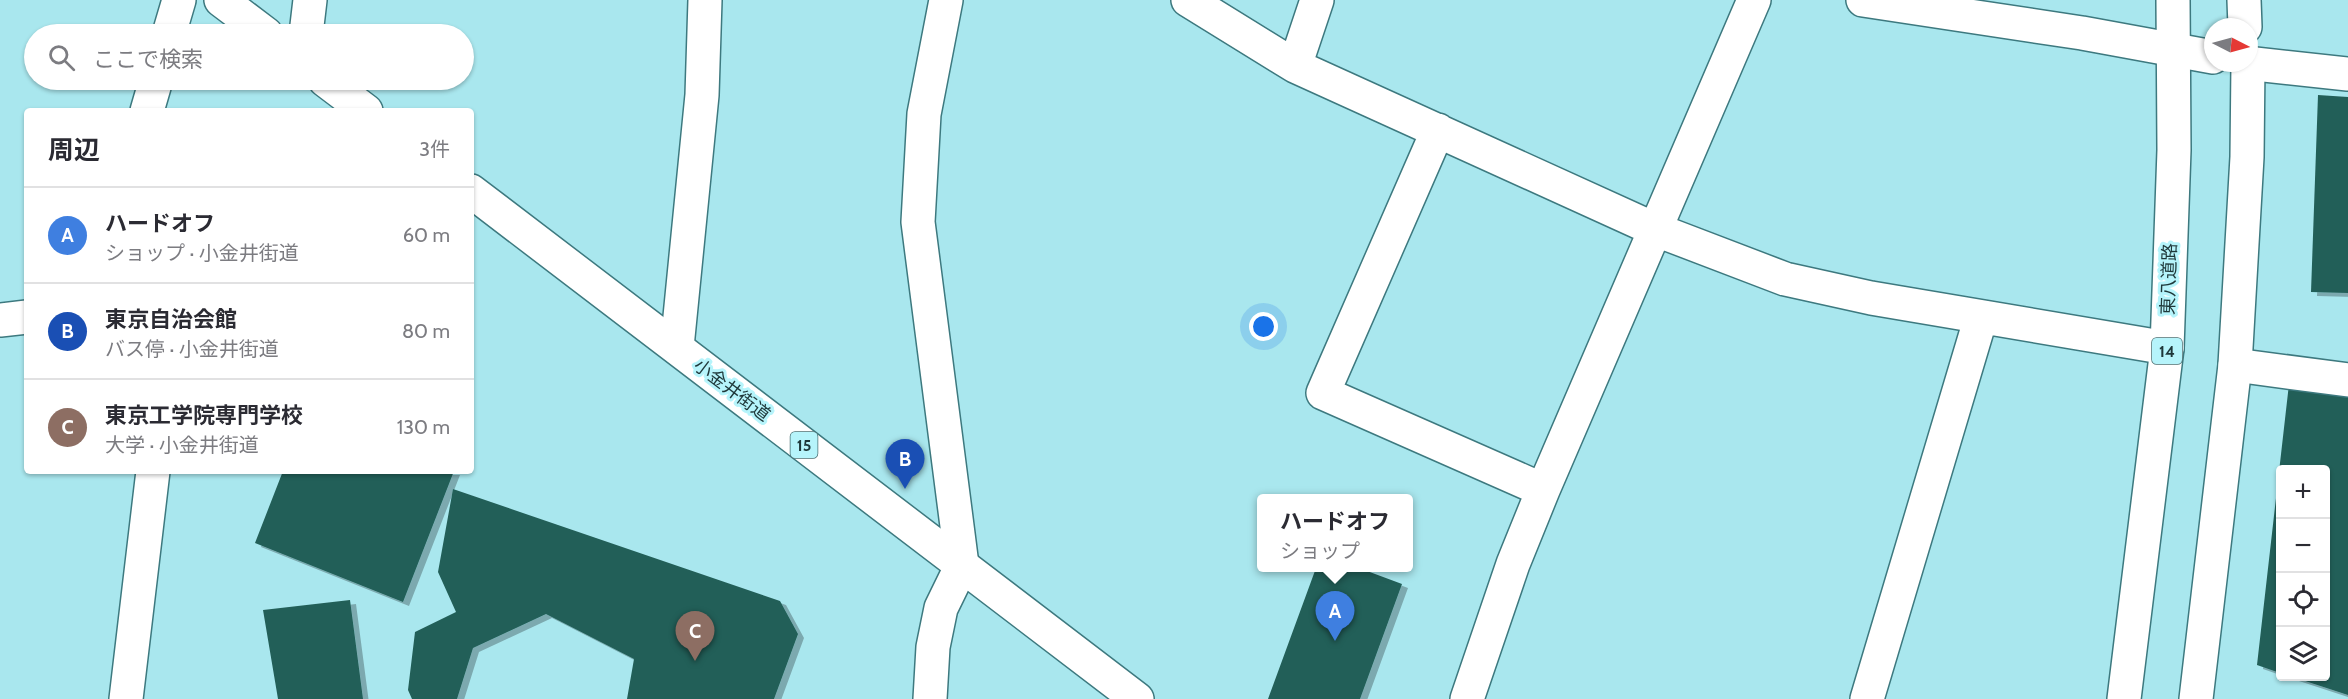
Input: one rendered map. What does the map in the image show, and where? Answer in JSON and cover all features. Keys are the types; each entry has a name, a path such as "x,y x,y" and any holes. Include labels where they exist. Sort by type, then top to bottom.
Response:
{"street":[{"path":"172,24 179,0"},
{"path":"221,0 253,24"},
{"path":"307,24 310,0"},
{"path":"676,347 702,95 705,0"},
{"path":"930,699 933,647 941,608 962,565 918,222 924,114 946,0"},
{"path":"1188,0 1295,66 1654,229 1785,279 1872,298 2167,348"},
{"path":"1295,66 1317,0"},
{"path":"1467,699 1513,564 1543,490 1754,0"},
{"path":"1863,0 2082,33 2204,56"},
{"name":"東八道路","path":"2124,699 2167,348 2174,150 2173,0"},
{"path":"2244,0 2245,18"},
{"path":"2258,64 2348,74"},
{"path":"2196,699 2235,365 2247,157 2247,72"},
{"path":"148,108 153,90"},
{"path":"338,90 362,108"},
{"path":"1438,130 1323,393 1543,490"},
{"name":"小金井街道","path":"474,193 1137,699"},
{"path":"0,320 24,317"},
{"path":"1867,699 1981,317"},
{"path":"2235,365 2348,380"},
{"path":"126,699 153,474"}],"building":[{"path":"2318,95 2348,97 2348,293 2311,292"},
{"path":"2289,384 2348,394 2348,695 2305,681 2330,681 2330,465 2280,465"},
{"path":"282,474 453,474 403,602 255,543"},
{"path":"453,489 780,601 798,634 774,699 627,699 634,659 546,614 473,648 457,699 412,699 408,690 415,632 456,612 438,572"},
{"path":"2276,498 2276,672 2257,665"},
{"path":"1315,572 1370,572 1402,584 1360,699 1268,699"},
{"path":"350,600 363,699 278,699 263,610"}],"place":[{"name":"東京自治会館","path":"905,489"},
{"name":"ハードオフ","path":"1335,641"},
{"name":"東京工学院専門学校","path":"695,661"}]}
